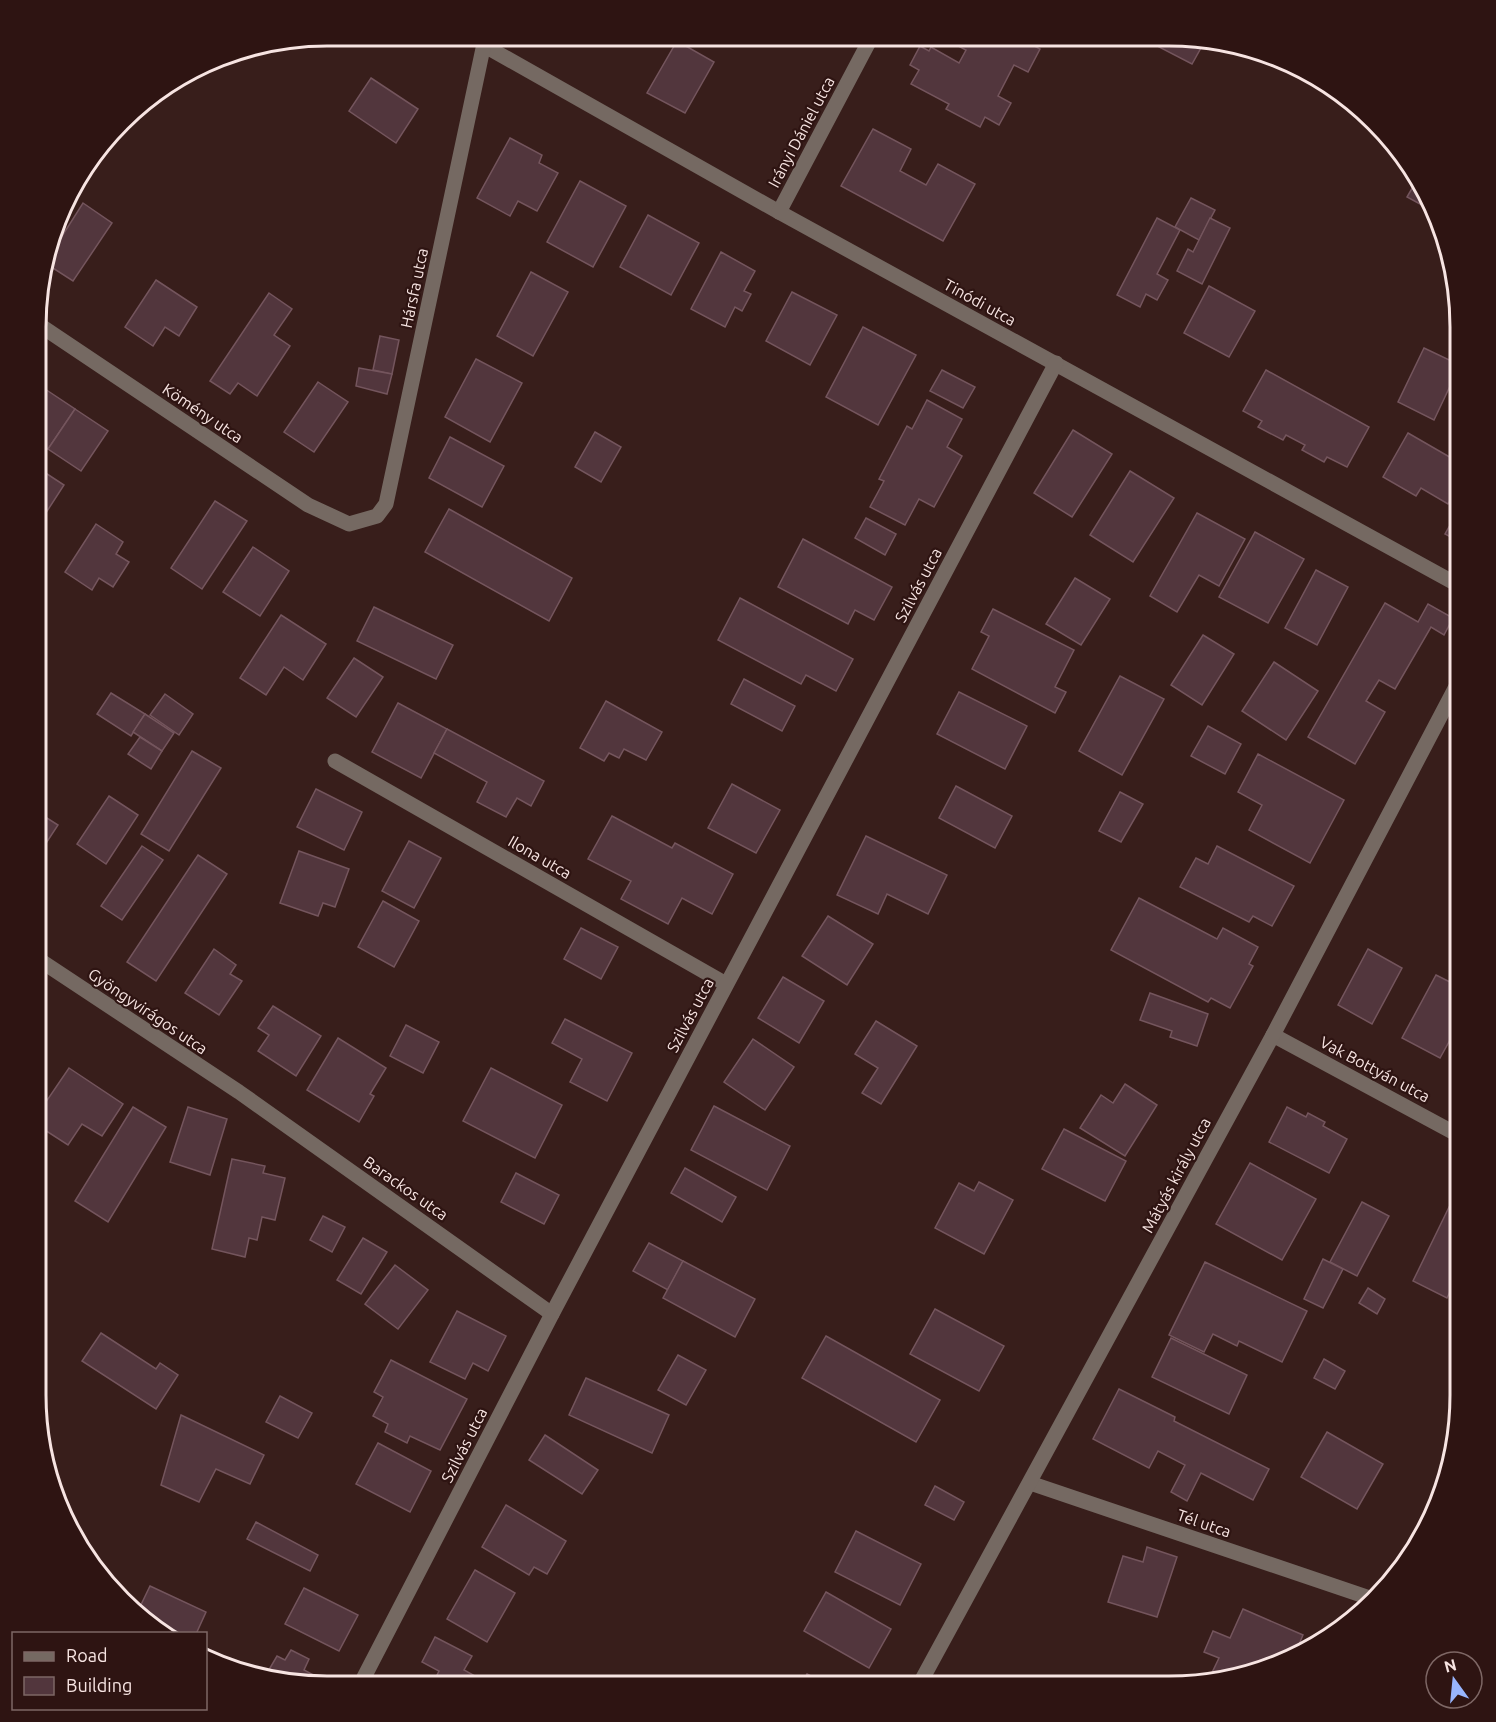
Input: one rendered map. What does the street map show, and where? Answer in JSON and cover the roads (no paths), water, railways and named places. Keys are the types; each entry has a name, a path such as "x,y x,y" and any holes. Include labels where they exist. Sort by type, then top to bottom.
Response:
{"street":[{"name":"Hársfa utca","path":"349,524 377,516 386,504 484,46"},
{"name":"Tinódi utca","path":"494,46 779,212 1450,580"},
{"name":"Irányi Dániel utca","path":"779,212 867,46"},
{"name":"Kömény utca","path":"46,329 308,505 349,524"},
{"name":"Szilvás utca","path":"365,1676 552,1314 1056,363"},
{"name":"Mátyás király utca","path":"924,1676 1273,1035 1450,698"},
{"name":"Ilona utca","path":"335,761 726,984"},
{"name":"Gyöngyvirágos utca","path":"46,964 239,1092"},
{"name":"Vak Bottyán utca","path":"1273,1035 1450,1131"},
{"name":"Barackos utca","path":"239,1092 552,1314"},
{"name":"Tél utca","path":"1030,1483 1363,1597"}]}
